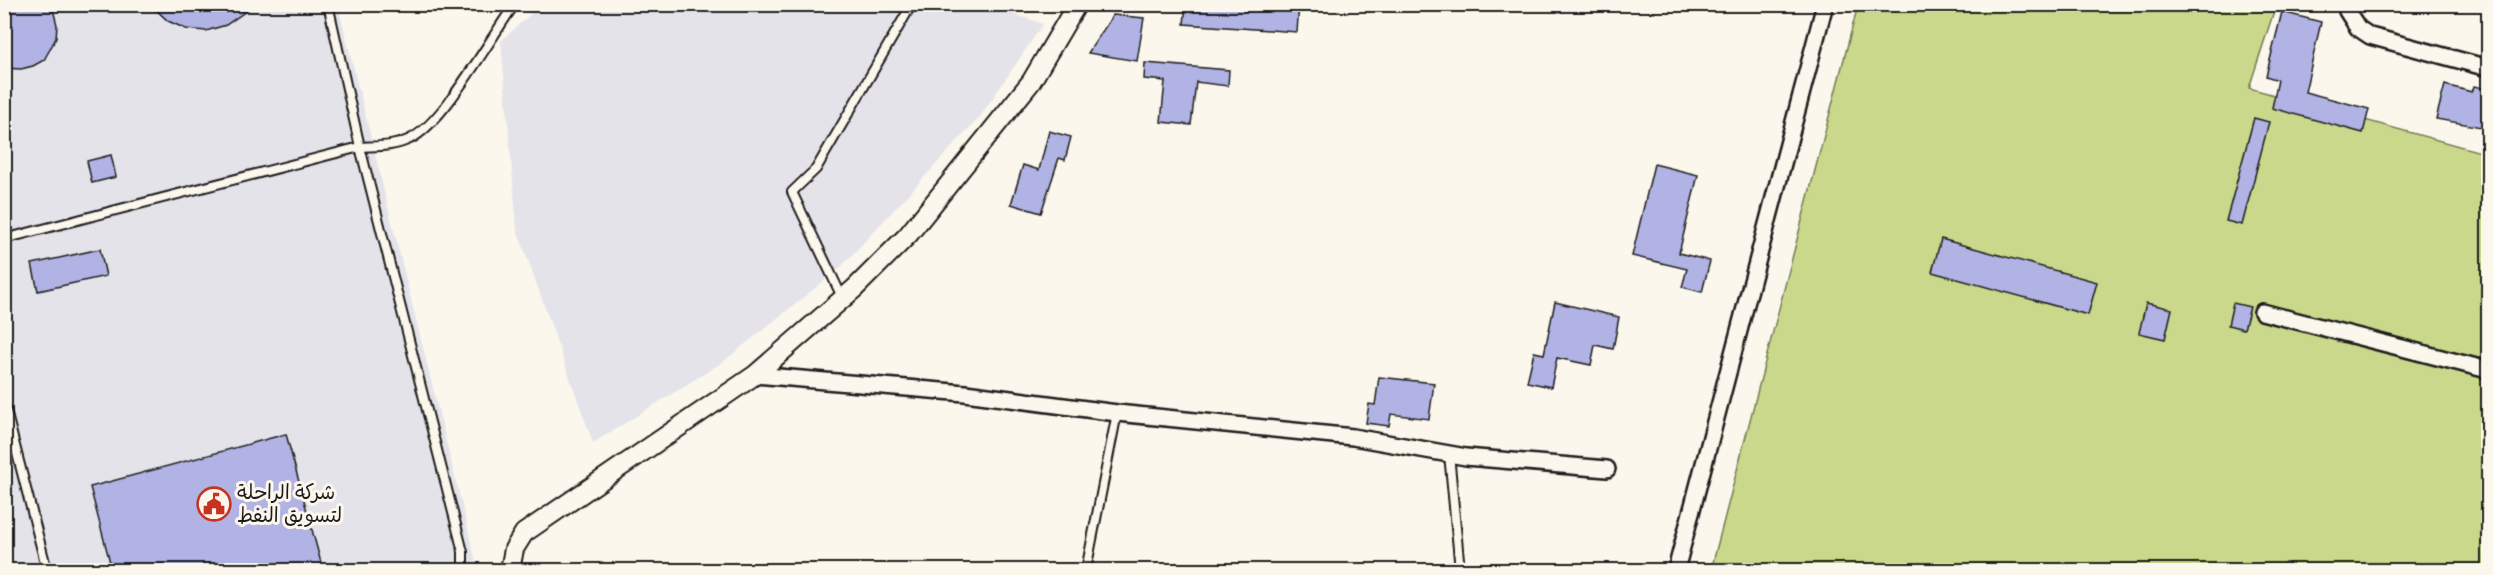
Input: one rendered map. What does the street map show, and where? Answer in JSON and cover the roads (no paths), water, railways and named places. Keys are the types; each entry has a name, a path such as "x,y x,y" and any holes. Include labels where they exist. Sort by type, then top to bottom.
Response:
{"street":[{"path":"510,570 514,549 524,533 755,375 843,298 908,235 1031,82 1077,4"},
{"path":"1676,570 1825,4"},
{"path":"2350,4 2347,11 2358,28 2370,36 2488,68"},
{"path":"2262,312 2488,370"},
{"path":"755,375 965,393 1117,413 1353,437 1449,454 1608,469"}],"lane":[{"path":"328,4 360,147 463,552 463,570"},
{"path":"4,239 360,147 393,146 412,138 438,118 515,4"},
{"path":"843,298 792,192 816,169 912,4"},
{"path":"4,402 47,570"},
{"path":"1086,570 1117,413"},
{"path":"1449,454 1460,570"}],"place":[{"name":"شركة الراحلة لتسويق النفط","path":"214,504"}]}
